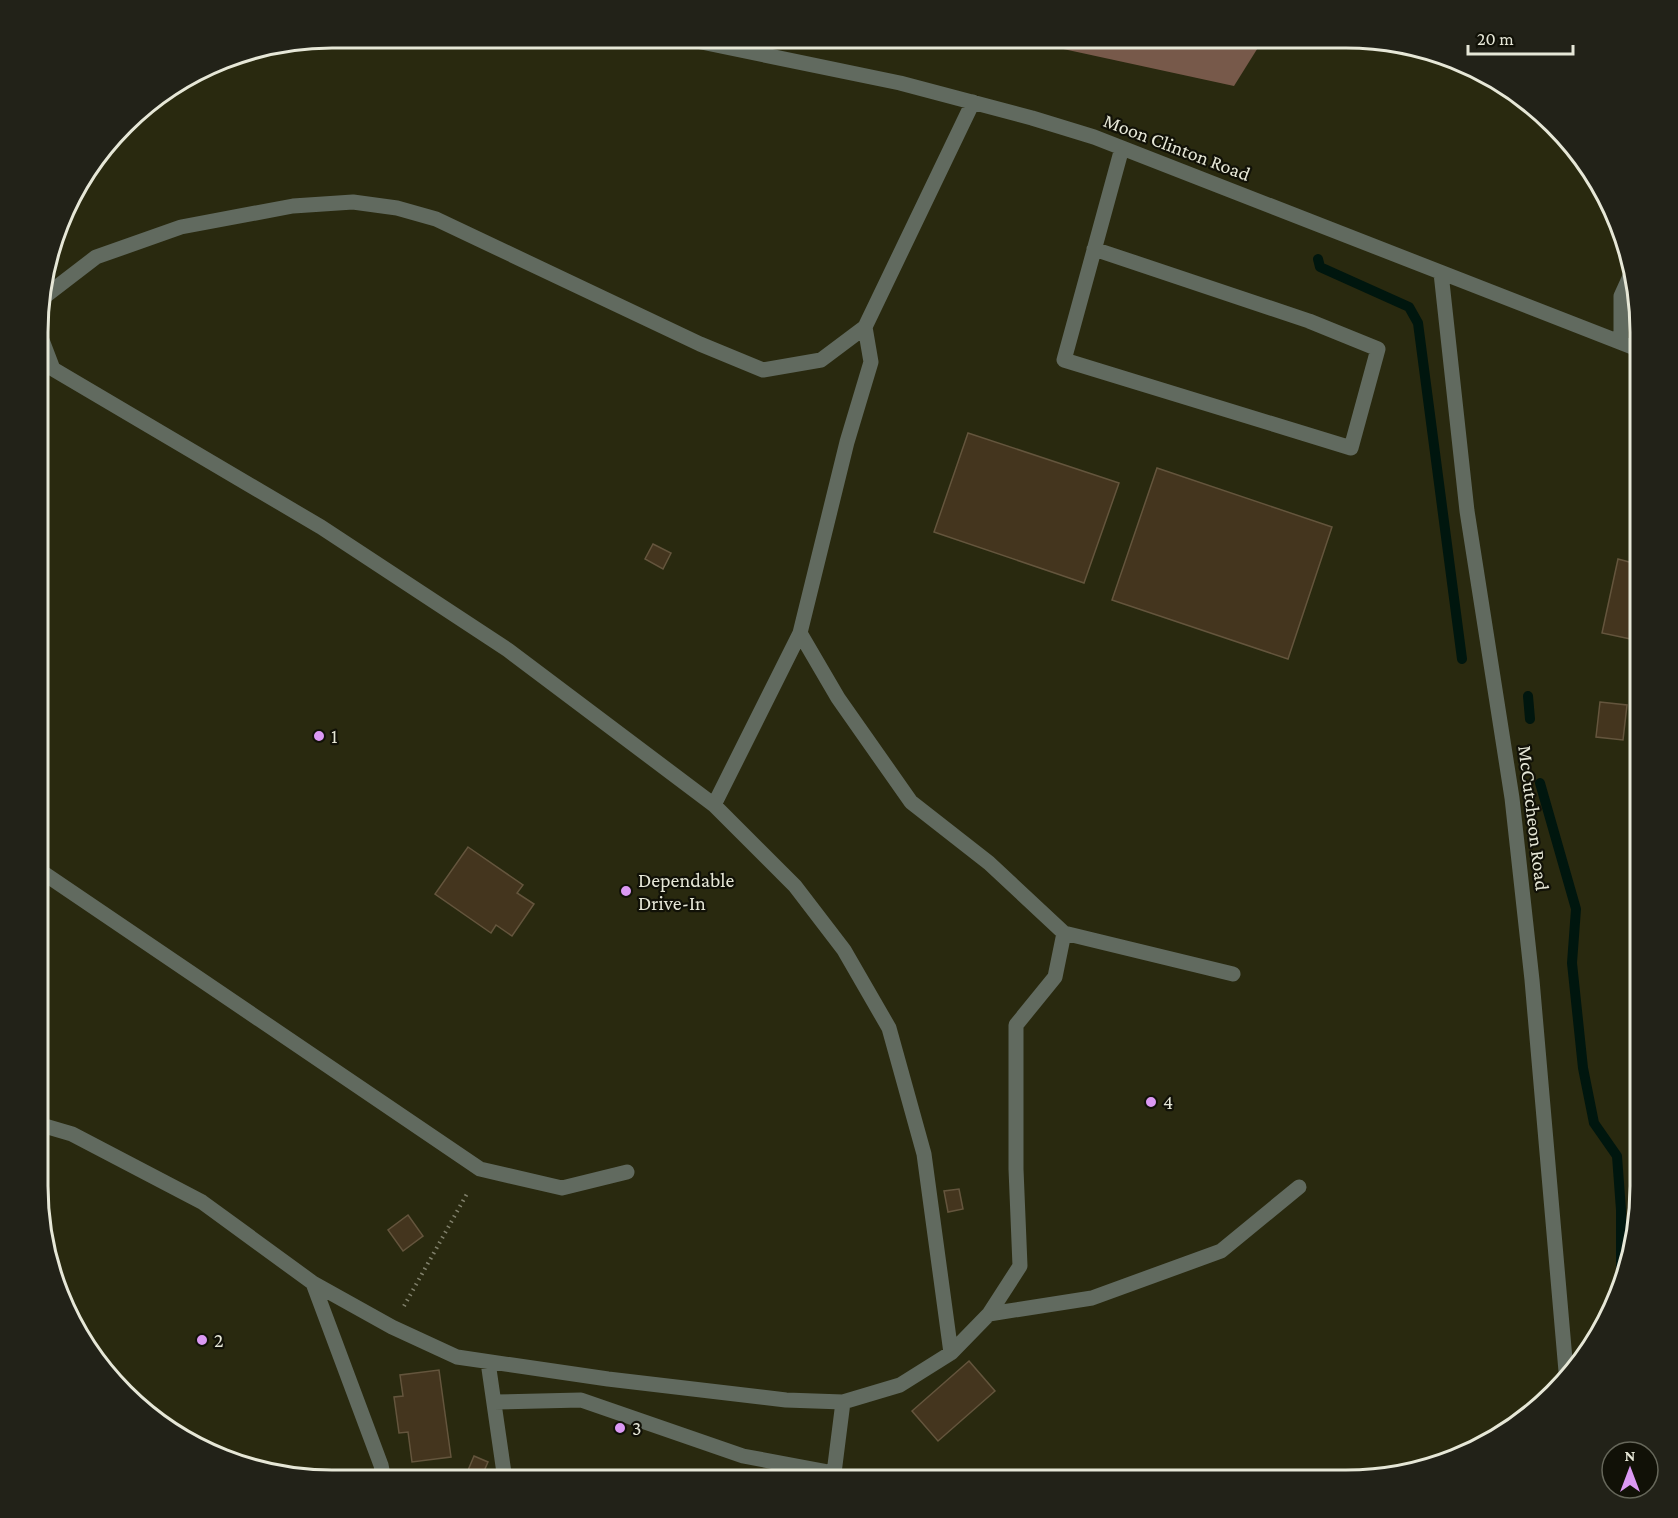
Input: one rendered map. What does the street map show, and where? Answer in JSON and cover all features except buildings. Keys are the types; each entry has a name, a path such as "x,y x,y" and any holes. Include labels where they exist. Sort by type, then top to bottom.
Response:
{"street":[{"name":"Moon Clinton Road","path":"730,48 900,83 1094,136 1630,346"},
{"path":"50,292 96,258 181,227 293,206 353,202 397,208 436,219 700,344 763,370 821,360 865,327 973,102"},
{"path":"1094,249 1308,321 1378,349 1351,448 1064,360 1094,249 1122,148"},
{"name":"McCutcheon Road","path":"1441,273 1467,511 1512,798 1532,980 1566,1365"},
{"path":"1621,342 1621,296 1626,284"},
{"path":"714,805 800,633 847,442 871,362 865,327"},
{"path":"48,356 53,369 321,527 498,644 714,805 795,886 844,950 889,1028 924,1154 951,1353"},
{"path":"800,633 838,698 911,802 988,863 1064,933 1233,974"},
{"path":"48,876 480,1169 562,1188 627,1172"},
{"path":"48,1127 72,1134 202,1202 314,1283 392,1328 457,1357 608,1379 786,1400 843,1402 900,1385 951,1353 989,1314 1020,1266 1016,1169 1016,1025 1055,977 1064,933"},
{"path":"989,1314 1092,1298 1221,1251 1299,1187"},
{"path":"314,1283 382,1470"},
{"path":"488,1362 504,1470"},
{"path":"494,1402 581,1400 743,1456 818,1470"},
{"path":"834,1470 843,1402"}],"path":[{"path":"392,1328 480,1169"}],"shaded area":[{"path":"1058,48 1258,48 1234,86"}],"waterway":[{"path":"1318,259 1320,267 1409,307 1418,323 1462,659"},
{"path":"1528,696 1530,719"},
{"path":"1540,783 1576,909 1572,963 1583,1068 1594,1123 1617,1156 1621,1210 1621,1255"}],"place":[{"name":"1","path":"319,736"},
{"name":"Dependable Drive-In","path":"626,891"},
{"name":"4","path":"1151,1102"},
{"name":"2","path":"202,1340"},
{"name":"3","path":"620,1428"}]}
